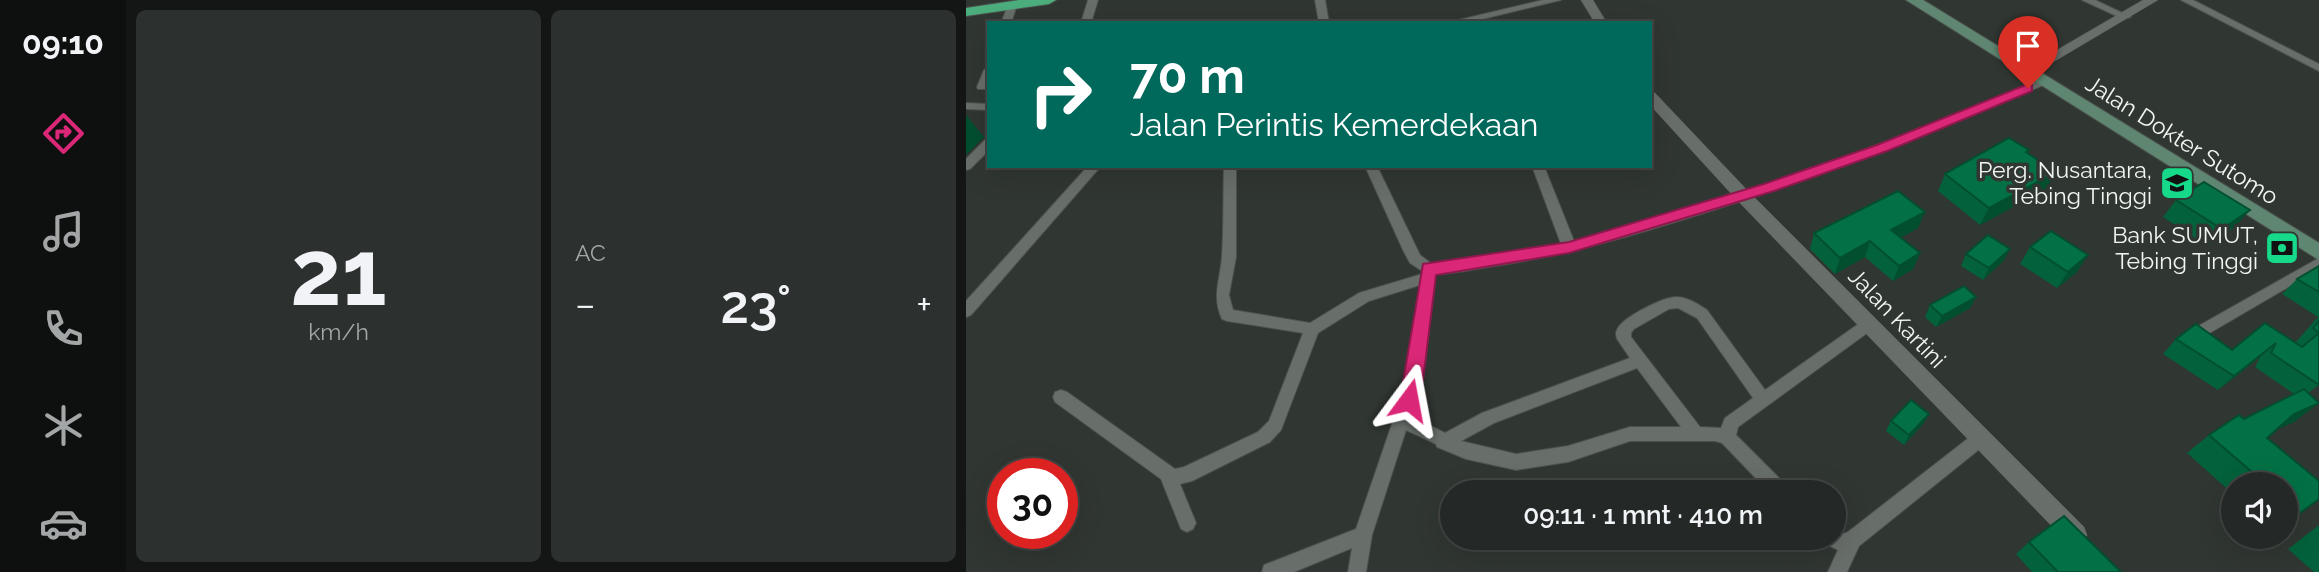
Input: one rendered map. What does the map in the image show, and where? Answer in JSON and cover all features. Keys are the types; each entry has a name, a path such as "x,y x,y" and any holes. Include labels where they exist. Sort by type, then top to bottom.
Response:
{"highway":[{"path":"966,5 1049,0"},
{"path":"966,12 1006,3"}],"main road":[{"name":"Jalan Dokter Sutomo","path":"1913,0 2319,253"}],"street":[{"path":"1087,21 1094,0"},
{"path":"1320,0 1324,21"},
{"path":"1460,21 1556,0"},
{"path":"1587,0 1600,21"},
{"path":"2087,0 2126,17"},
{"path":"2028,71 2126,17 2151,0"},
{"path":"2186,0 2319,68"},
{"path":"1006,3 1006,21"},
{"path":"1519,8 1525,21"},
{"path":"987,75 982,87 987,86"},
{"path":"1061,397 1167,473 1175,477 1186,475 1265,437 1275,425 1312,329 1364,297 1428,273 1569,247 1742,195 1882,148 2043,81"},
{"name":"Jalan Kartini","path":"1652,98 1742,195 2094,553"},
{"path":"966,106 987,107"},
{"path":"966,166 987,145"},
{"path":"966,311 1093,168"},
{"path":"1230,168 1229,257 1222,295 1227,315 1312,329"},
{"path":"1357,572 1363,536 1415,380 1428,273 1410,250 1372,168"},
{"path":"1539,168 1569,247"},
{"path":"2191,337 2319,263"},
{"path":"1697,435 1624,339 1623,332 1629,324 1666,304 1678,302 1702,314 1763,400"},
{"path":"1727,437 1731,423 1869,324"},
{"path":"1443,442 1488,418 1641,360"},
{"path":"1403,421 1466,452 1516,462 1567,454 1630,434 1727,437 1769,480"},
{"path":"1846,542 1853,540 1981,438"},
{"path":"1167,473 1187,523"},
{"path":"1271,572 1363,536"},
{"path":"1837,572 1853,540"}],"building":[{"path":"2009,138 2056,172 1989,208 1945,174"},
{"path":"2204,182 2250,210 2222,229 2176,200"},
{"path":"1898,191 1925,212 1891,230 1920,253 1899,266 1870,241 1840,258 1814,233"},
{"path":"2051,231 2088,255 2068,272 2030,247"},
{"path":"1988,235 2010,249 1989,268 1966,254"},
{"path":"2319,266 2319,292 2297,279"},
{"path":"1964,286 1976,297 1942,316 1930,305"},
{"path":"2319,321 2319,333 2313,328"},
{"path":"2265,323 2302,347 2319,333 2319,385 2271,353 2276,343 2234,376 2176,339 2196,324 2232,350"},
{"path":"2304,389 2319,403 2294,414 2267,438 2319,481 2319,499 2300,513 2298,472 2252,472 2209,435 2239,415 2244,419"},
{"path":"1911,400 1929,414 1909,435 1891,421"},
{"path":"2064,516 2121,572 2058,572 2029,542"}],"place":[{"name":"Perg. Nusantara, Tebing Tinggi","path":"2177,183"},
{"name":"Bank SUMUT, Tebing Tinggi","path":"2282,248"}],"route":[{"path":"1409,400 1415,380 1429,268 1445,269 1569,247 1769,188 1882,148 2028,88"}]}
